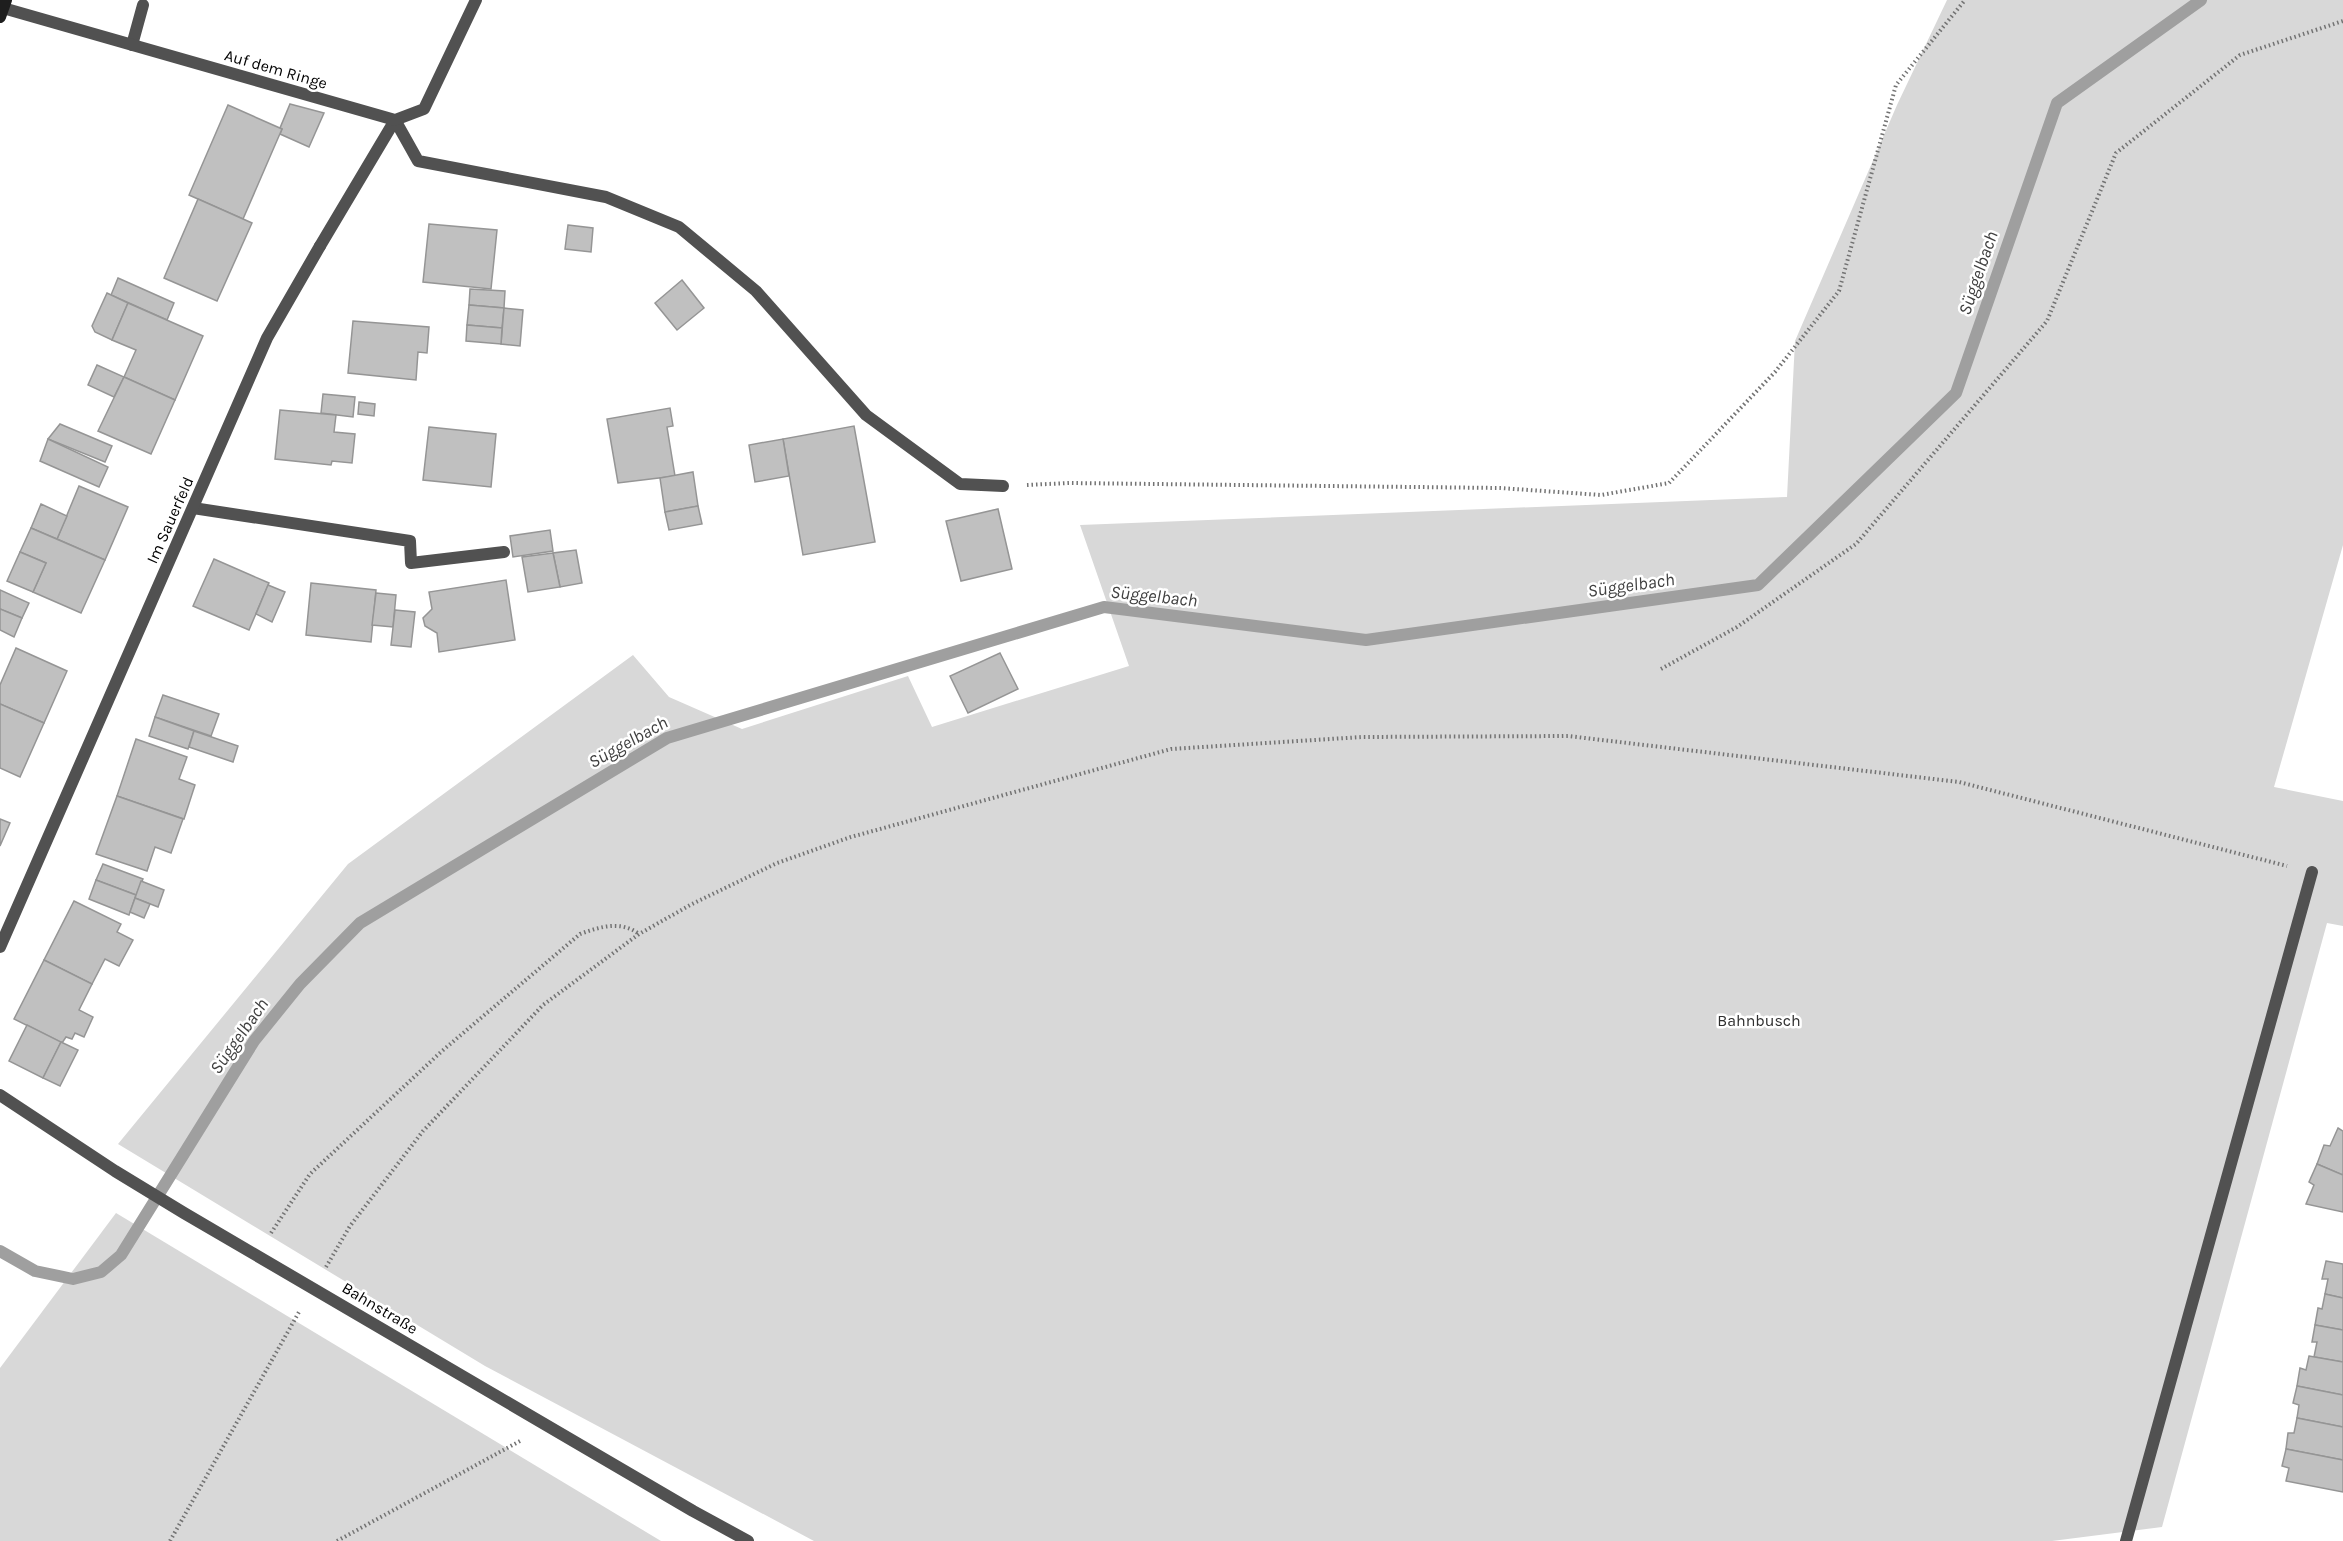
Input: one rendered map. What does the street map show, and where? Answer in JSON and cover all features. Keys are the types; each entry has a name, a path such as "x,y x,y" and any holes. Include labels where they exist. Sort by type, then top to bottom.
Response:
{"street":[{"path":"476,0 424,108 395,120 418,161 606,197 679,226 756,291 866,415 960,484 1003,486"},
{"path":"132,45 143,5"},
{"name":"Auf dem Ringe","path":"3,8 395,120"},
{"name":"Im Sauerfeld","path":"0,947 267,338 395,120"},
{"path":"193,508 410,541 411,563 504,552"},
{"path":"2126,1541 2312,872"},
{"name":"Bahnstraße","path":"0,1095 115,1171 184,1213 748,1541"}],"path":[{"path":"1003,486 1069,483 1500,488 1601,495 1669,483 1775,372 1839,291 1896,84 1965,0"},
{"path":"1661,669 1737,627 1856,544 2047,321 2116,153 2240,55 2343,21"},
{"path":"350,1226 423,1131 543,1005 639,934 692,904 777,863 851,837 1171,749 1362,737 1568,736 1947,780 2312,872"},
{"path":"256,1254 310,1174 441,1051 580,934 599,927 618,926 633,929 639,934"},
{"path":"170,1541 277,1350"},
{"path":"337,1541 547,1426"}],"green space":[{"name":"Bahnbusch","path":"1947,0 2343,0 2343,545 2274,787 2343,801 2343,926 2327,923 2162,1527 2052,1541 814,1541 485,1366 118,1144 348,864 633,655 669,697 742,729 908,676 932,727 1129,666 1080,525 1787,497 1795,341 1897,105"},
{"path":"116,1213 661,1541 0,1541 0,1368"}],"building":[{"path":"290,104 324,113 309,147 280,134 282,129 280,128"},
{"path":"228,105 282,129 243,219 189,195"},
{"path":"198,199 252,223 217,301 164,278"},
{"path":"429,224 497,230 491,289 423,282"},
{"path":"568,225 593,228 591,252 565,249"},
{"path":"118,278 174,303 167,320 111,295"},
{"path":"682,280 704,308 677,330 655,303"},
{"path":"470,289 505,291 504,308 469,305"},
{"path":"107,293 128,303 112,340 95,332 92,326"},
{"path":"128,303 203,336 175,400 124,377 136,350 112,340"},
{"path":"469,305 504,308 502,328 467,325"},
{"path":"504,308 523,310 520,346 501,344"},
{"path":"353,321 429,327 427,353 418,352 416,380 348,373"},
{"path":"467,325 502,328 501,344 466,341"},
{"path":"97,365 124,377 114,397 88,385"},
{"path":"124,377 175,400 151,454 98,431"},
{"path":"323,394 355,397 353,417 321,413"},
{"path":"359,402 375,404 374,416 358,414"},
{"path":"670,408 673,426 667,427 675,476 618,483 607,419"},
{"path":"280,410 336,415 334,432 355,434 352,463 332,461 331,465 275,459"},
{"path":"60,424 112,446 105,462 48,439"},
{"path":"854,426 875,542 803,555 783,439"},
{"path":"429,427 496,434 491,487 423,480"},
{"path":"48,439 108,467 99,487 40,461"},
{"path":"783,439 789,476 755,482 749,445"},
{"path":"693,472 698,506 665,512 660,478"},
{"path":"79,486 128,507 105,560 57,539"},
{"path":"41,504 67,516 57,539 31,528"},
{"path":"698,506 702,524 669,530 665,512"},
{"path":"998,509 1012,569 961,581 946,521"},
{"path":"31,528 105,560 81,613 33,592 46,563 20,552"},
{"path":"550,530 553,551 513,557 510,536"},
{"path":"576,550 582,583 560,587 553,553"},
{"path":"20,552 46,563 33,592 7,581"},
{"path":"553,553 560,587 528,592 522,557"},
{"path":"214,559 269,583 249,630 193,606"},
{"path":"506,580 515,640 439,652 437,633 425,626 423,618 432,609 429,592"},
{"path":"311,583 376,590 371,642 306,635"},
{"path":"268,585 285,592 272,622 256,614"},
{"path":"0,590 29,603 22,618 0,609"},
{"path":"376,593 396,595 393,627 372,625"},
{"path":"0,609 22,618 14,637 0,630"},
{"path":"395,610 415,612 411,647 391,645"},
{"path":"16,648 67,671 44,723 0,704 0,685"},
{"path":"1000,653 1018,689 968,713 950,676"},
{"path":"163,695 219,714 211,736 155,717"},
{"path":"0,704 44,723 20,777 0,768"},
{"path":"155,717 194,731 188,749 149,736"},
{"path":"194,731 238,746 233,762 189,747"},
{"path":"136,739 187,757 179,779 195,785 184,819 117,796"},
{"path":"117,796 183,819 171,853 155,847 147,871 96,854"},
{"path":"0,819 10,823 0,846"},
{"path":"103,864 143,879 136,895 96,880"},
{"path":"96,880 136,895 129,915 89,899"},
{"path":"141,881 164,890 158,907 135,898"},
{"path":"135,898 150,904 144,918 130,912"},
{"path":"74,901 121,924 117,932 133,940 119,966 105,959 92,984 44,960"},
{"path":"44,960 92,984 79,1010 93,1017 84,1037 75,1033 72,1039 66,1037 62,1043 14,1019"},
{"path":"27,1025 61,1042 43,1078 9,1061"},
{"path":"61,1042 78,1050 60,1086 43,1078"},
{"path":"2338,1128 2343,1131 2343,1175 2317,1164 2324,1145 2330,1146"},
{"path":"2317,1164 2343,1175 2343,1212 2306,1204 2314,1185 2309,1182"},
{"path":"2326,1261 2343,1264 2343,1298 2325,1294 2328,1279 2322,1279"},
{"path":"2325,1294 2343,1298 2343,1330 2315,1325 2318,1308 2322,1309"},
{"path":"2315,1325 2343,1330 2343,1362 2314,1357 2317,1342 2312,1342"},
{"path":"2309,1356 2343,1362 2343,1395 2297,1386 2300,1368 2306,1370"},
{"path":"2297,1386 2343,1395 2343,1427 2297,1418 2299,1405 2293,1403"},
{"path":"2297,1418 2343,1427 2343,1460 2286,1449 2288,1433 2294,1433"},
{"path":"2286,1449 2343,1460 2343,1492 2286,1481 2289,1468 2282,1466"}],"waterway":[{"name":"Süggelbach","path":"0,1251 35,1271 73,1279 101,1272 121,1255 254,1041 300,984 360,923 667,738 1104,607 1366,640 1758,585 1956,393 2057,103 2201,0"}]}
